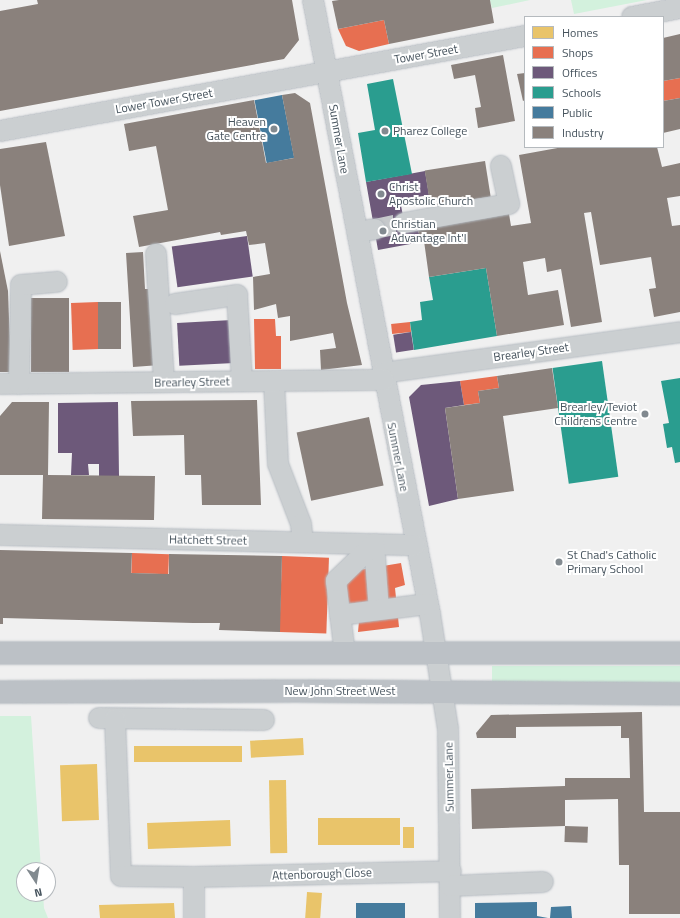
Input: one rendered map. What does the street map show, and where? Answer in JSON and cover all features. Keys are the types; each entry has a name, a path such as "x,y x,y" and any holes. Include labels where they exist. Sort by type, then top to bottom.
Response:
{"highway":[{"path":"0,653 680,653"},
{"name":"New John Street West","path":"0,692 680,694"}],"street":[{"name":"Summer Lane","path":"313,0 327,72 366,231 383,376 427,604 448,729 450,918"},
{"path":"637,16 680,8"},
{"name":"Tower Street","path":"327,72 524,36"},
{"name":"Lower Tower Street","path":"0,130 327,72"},
{"path":"404,223 508,204 501,166"},
{"path":"156,254 164,382"},
{"path":"10,384 21,285 57,282"},
{"path":"174,304 237,296 242,381"},
{"name":"Brearley Street","path":"10,384 274,381 383,376 680,332"},
{"path":"274,381 278,464 301,524 303,542"},
{"name":"Hatchett Street","path":"0,534 415,545"},
{"path":"374,544 379,610"},
{"path":"345,654 336,581 374,544"},
{"path":"340,615 427,604"},
{"name":"Attenborough Close","path":"264,720 107,719 121,876 450,878 543,882"},
{"path":"194,877 194,918"}],"green space":[{"path":"490,0 530,0 492,8"},
{"path":"571,0 647,0 574,14"},
{"path":"492,666 680,666 680,684 492,684"},
{"path":"0,716 31,716 40,862 16,862 16,902 44,902 48,918 0,918"}],"building: Homes":[{"path":"303,738 304,755 251,758 250,741"},
{"path":"134,746 242,746 242,762 134,762"},
{"path":"97,764 99,820 62,821 60,765"},
{"path":"269,780 286,780 287,853 270,853"},
{"path":"318,818 400,818 400,845 318,845"},
{"path":"230,820 231,846 148,849 147,823"},
{"path":"403,827 414,827 414,848 403,848"},
{"path":"307,892 322,893 320,918 305,918"},
{"path":"174,903 175,918 100,918 99,905"}],"building: Shops":[{"path":"384,20 389,44 359,51 346,46 338,29"},
{"path":"680,78 680,98 664,101 664,81"},
{"path":"98,302 100,349 73,350 71,303"},
{"path":"254,319 275,319 276,336 281,336 281,369 255,369"},
{"path":"410,322 411,332 392,334 391,324"},
{"path":"497,376 499,388 478,391 480,403 464,405 460,381"},
{"path":"132,553 169,554 168,574 131,573"},
{"path":"282,556 329,558 326,634 279,632"},
{"path":"401,563 405,585 395,588 399,627 358,632 359,621 340,618 347,572"}],"building: Offices":[{"path":"425,171 429,195 400,200 406,232 418,230 421,242 378,250 366,182"},
{"path":"247,236 253,277 177,287 172,247"},
{"path":"232,320 234,363 179,366 177,323"},
{"path":"411,332 414,350 396,353 393,335"},
{"path":"460,381 464,405 445,408 458,499 429,506 409,397 421,385"},
{"path":"118,402 119,476 99,476 99,464 88,464 89,475 71,475 72,453 58,453 58,403"}],"building: Schools":[{"name":"Pharez College","path":"393,79 412,174 366,182 358,133 375,130 367,84"},
{"path":"486,268 497,336 414,350 410,322 422,320 420,302 433,300 429,277"},
{"path":"602,361 618,477 569,484 552,368"},
{"path":"680,378 680,462 675,463 672,447 667,448 663,424 669,423 661,381"}],"building: Public":[{"name":"Heaven Gate Centre","path":"282,95 294,158 267,163 255,100"},
{"path":"537,902 537,916 548,918 475,918 475,903"},
{"path":"356,903 405,903 405,918 356,918"},
{"path":"571,906 572,918 550,918 551,907"}],"building: Industry":[{"path":"37,0 292,0 299,40 284,59 0,111 0,11 38,4"},
{"path":"490,0 494,23 389,44 384,20 338,29 332,1"},
{"path":"680,34 680,78 664,81 664,38"},
{"path":"503,55 515,121 478,128 475,108 481,107 475,75 454,79 451,65"},
{"path":"524,73 523,101 517,74"},
{"path":"295,93 310,103 347,303 362,365 321,370 320,350 336,348 333,333 290,341 290,316 278,318 276,304 254,310 253,277 270,274 265,243 249,245 246,231 221,235 220,232 139,247 133,216 168,210 156,146 129,151 124,124 254,100 266,163 294,158 282,95"},
{"path":"680,98 680,129 664,133 664,101"},
{"path":"46,142 65,236 9,246 0,185 0,149"},
{"path":"558,148 657,148 662,167 680,163 680,196 667,198 672,226 680,225 680,312 654,317 649,289 656,288 651,257 600,265 591,212 584,213 602,322 571,327 561,269 547,272 545,258 523,262 528,295 558,290 564,325 497,336 486,268 429,277 424,241 421,242 418,230 509,214 511,226 531,223 519,155"},
{"path":"485,161 491,197 430,206 425,171"},
{"path":"0,251 8,291 11,372 0,372"},
{"path":"143,252 145,289 156,289 160,365 133,367 126,253"},
{"path":"31,298 69,298 69,372 31,372"},
{"path":"98,302 121,302 121,349 98,349"},
{"path":"552,368 558,408 503,416 514,491 458,499 445,408 480,403 478,391 499,388 497,376"},
{"path":"257,400 261,505 202,505 201,475 185,475 184,435 133,436 131,401"},
{"path":"12,402 49,402 48,475 155,476 154,520 42,519 43,475 0,475 0,416"},
{"path":"369,417 384,485 311,501 297,432"},
{"path":"0,550 132,553 131,573 169,574 169,554 282,556 280,632 219,630 220,623 3,618 3,624 0,624"},
{"path":"642,712 644,812 680,812 680,914 629,914 629,865 619,865 618,799 565,800 565,826 472,829 471,789 565,786 565,778 630,778 629,738 621,738 621,726 516,727 516,738 477,738 476,733 491,715"},
{"path":"565,826 588,827 587,843 564,842"}],"tunnel":[{"path":"375,229 404,223"}],"place":[{"name":"Heaven Gate Centre","path":"274,129"},
{"name":"Pharez College","path":"385,131"},
{"name":"Christ Apostolic Church","path":"381,194"},
{"name":"Christian Advantage Int'l","path":"383,231"},
{"name":"Brearley/Teviot Childrens Centre","path":"645,414"},
{"name":"St Chad's Catholic Primary School","path":"559,562"}]}
